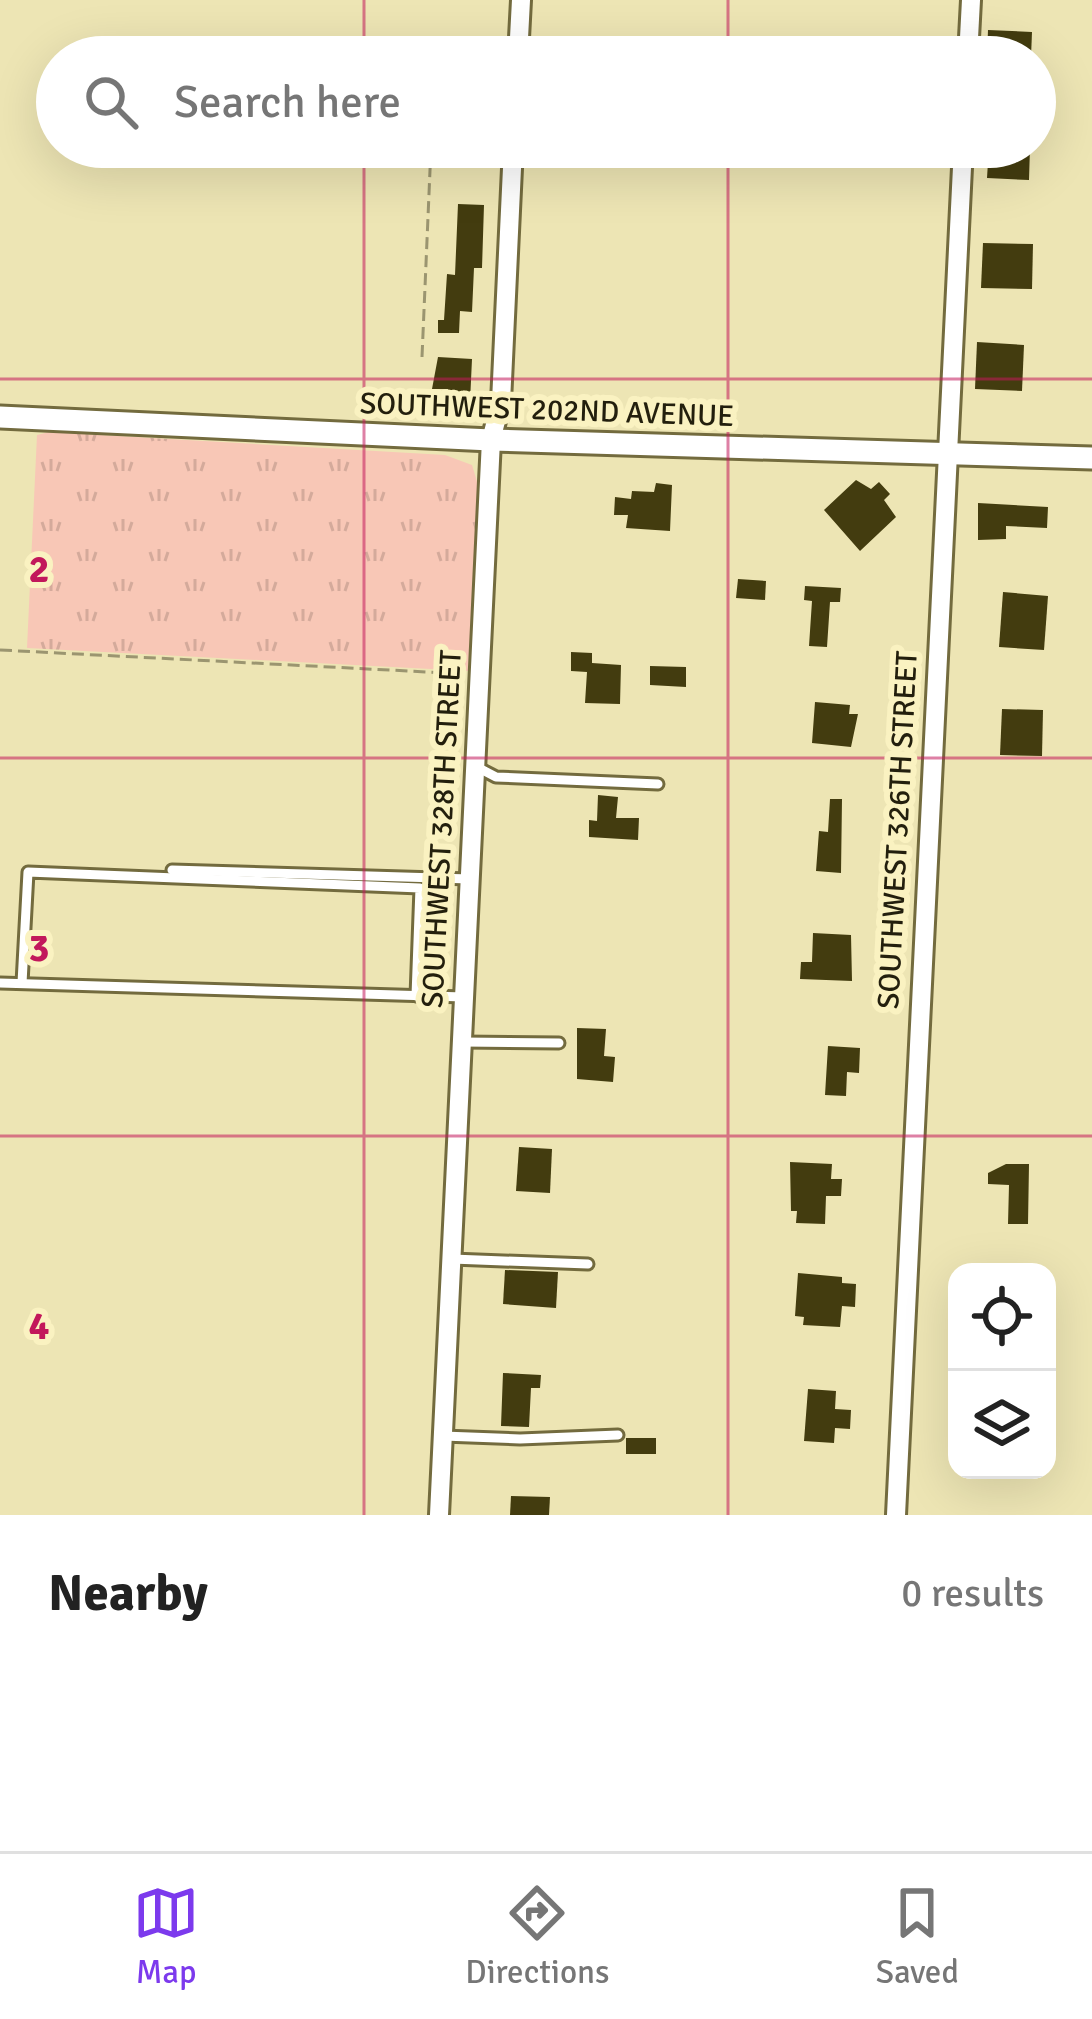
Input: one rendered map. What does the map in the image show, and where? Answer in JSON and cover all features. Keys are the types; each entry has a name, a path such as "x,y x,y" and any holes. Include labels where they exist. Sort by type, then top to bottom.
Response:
{"street":[{"path":"519,36 521,0"},
{"path":"969,36 971,0"},
{"name":"SOUTHWEST 328TH STREET","path":"439,1515 490,440 501,402 512,168"},
{"name":"SOUTHWEST 326TH STREET","path":"896,1515 962,168"},
{"name":"SOUTHWEST 202ND AVENUE","path":"0,417 490,440 1092,458"}],"lane":[{"path":"475,766 496,777 658,784"},
{"path":"172,870 470,879"},
{"path":"22,983 28,872 149,875 420,888 416,996"},
{"path":"0,982 464,997"},
{"path":"462,1042 559,1043"},
{"path":"519,1262 520,1245"},
{"path":"452,1259 588,1264"},
{"path":"443,1436 618,1435"}],"path":[{"path":"422,357 430,168"},
{"path":"0,650 480,675"}],"green space":[{"path":"37,435 445,455 472,465 478,485 469,671 27,648"}],"building":[{"path":"988,30 1032,32 1032,36 988,36"},
{"path":"988,168 1029,168 1029,180 987,178"},
{"path":"458,204 484,205 482,268 474,268 472,312 460,311 459,333 438,333 438,320 444,320 447,274 455,275"},
{"path":"983,243 1033,244 1032,289 981,288"},
{"path":"977,342 1024,345 1022,391 975,389"},
{"path":"438,357 472,359 470,402 447,401 448,389 432,389"},
{"path":"856,480 871,489 879,482 890,494 884,500 896,517 860,551 824,510"},
{"path":"656,483 672,485 670,531 626,528 628,515 614,515 615,497 631,499 632,491 654,492"},
{"path":"978,503 1048,507 1047,528 1006,526 1006,539 978,540"},
{"path":"738,579 766,581 765,600 736,598"},
{"path":"805,586 841,588 840,602 830,602 827,647 809,646 812,601 804,600"},
{"path":"1003,592 1048,596 1044,650 999,647"},
{"path":"571,652 592,653 592,663 621,665 620,704 585,703 587,672 571,671"},
{"path":"650,666 686,667 686,687 650,685"},
{"path":"815,702 850,705 849,714 858,714 851,747 812,743"},
{"path":"1002,709 1043,710 1042,756 1000,755"},
{"path":"598,795 618,797 616,818 639,818 638,840 589,837 589,820 597,821"},
{"path":"830,799 842,799 841,873 816,871 819,831 828,832"},
{"path":"813,933 851,935 852,981 800,979 801,962 812,962"},
{"path":"577,1028 606,1029 604,1056 615,1057 613,1082 577,1079"},
{"path":"828,1046 860,1048 859,1073 847,1072 846,1096 825,1095"},
{"path":"519,1147 552,1149 550,1193 516,1191"},
{"path":"790,1162 832,1164 831,1179 842,1179 841,1196 826,1196 825,1224 796,1223 797,1211 791,1211"},
{"path":"1006,1164 1029,1164 1028,1224 1008,1224 1009,1185 988,1184 988,1173"},
{"path":"505,1270 558,1272 556,1308 503,1304"},
{"path":"798,1273 842,1277 842,1283 856,1284 855,1307 842,1306 840,1327 803,1325 804,1317 795,1316"},
{"path":"503,1373 541,1375 540,1388 531,1388 529,1427 501,1426"},
{"path":"808,1389 836,1391 835,1409 851,1410 850,1429 835,1428 834,1443 804,1441"},
{"path":"626,1438 656,1438 656,1454 626,1454"},
{"path":"511,1496 550,1497 549,1515 510,1515"}]}
